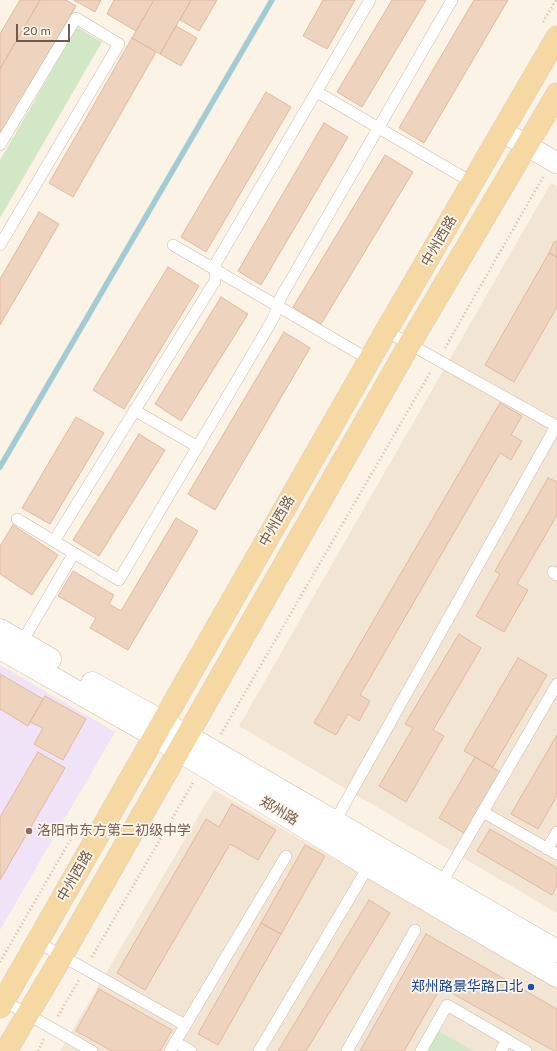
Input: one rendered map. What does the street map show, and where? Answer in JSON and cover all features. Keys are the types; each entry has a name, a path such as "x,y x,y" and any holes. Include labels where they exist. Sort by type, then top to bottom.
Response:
{"main road":[{"name":"中州西路","path":"2,1004 386,331 557,37"},
{"name":"中州西路","path":"6,1051 62,956 409,345 557,94"}],"street":[{"path":"503,132 555,162"},
{"name":"郑州路","path":"0,630 22,642 182,743 374,857 557,976"},
{"name":"郑州路","path":"0,648 159,729"},
{"name":"郑州路","path":"207,758 334,823 374,857 441,884 557,951"}],"lane":[{"path":"54,541 215,280 216,263 370,0"},
{"path":"17,519 119,580 273,318 281,298 452,0"},
{"path":"0,145 76,18 119,44 0,245"},
{"path":"317,92 473,183"},
{"path":"173,246 370,360"},
{"path":"334,823 556,426 386,331"},
{"path":"134,410 198,447"},
{"path":"22,642 74,554"},
{"path":"441,884 557,684"},
{"path":"483,812 557,854"},
{"path":"547,849 557,832"},
{"path":"191,1051 172,1046 286,856"},
{"path":"259,1051 374,857"},
{"path":"347,1051 415,930"},
{"path":"37,942 185,1025"},
{"path":"2,1004 28,1014 92,1051"},
{"path":"421,1051 447,1006 526,1051"},
{"path":"501,1051 507,1040"}],"path":[{"path":"38,1051 437,360 555,162"}],"shaded area":[{"path":"551,183 557,186 557,913 239,726"},
{"name":"洛阳市东方第二初级中学","path":"0,665 115,732 0,930"},
{"path":"214,790 557,985 557,1051 60,1051"}],"green space":[{"path":"77,27 102,42 0,218 0,160"},
{"path":"437,1030 473,1051 425,1051"}],"building":[{"path":"20,0 40,0 0,69 0,34"},
{"path":"40,0 66,0 76,6 0,135 0,69"},
{"path":"74,0 101,0 95,12"},
{"path":"114,0 154,0 136,31 107,14"},
{"path":"154,0 191,0 160,54 132,38"},
{"path":"191,0 217,0 199,31 180,20"},
{"path":"323,0 355,0 327,49 303,36"},
{"path":"392,0 426,0 362,107 337,92"},
{"path":"474,0 508,0 424,143 399,128"},
{"path":"176,26 197,38 181,66 160,54"},
{"path":"132,38 156,52 73,197 49,183"},
{"path":"266,92 291,107 206,252 181,237"},
{"path":"324,123 348,137 261,285 238,271"},
{"path":"385,155 413,172 321,324 293,307"},
{"path":"39,212 59,224 0,325 0,279"},
{"path":"557,241 557,257 549,253 554,242"},
{"path":"549,253 557,257 557,307 514,382 485,365"},
{"path":"168,267 199,286 124,409 93,390"},
{"path":"221,297 248,314 181,421 155,404"},
{"path":"284,332 310,348 215,510 188,494"},
{"path":"500,403 522,416 511,435 522,441 511,460 500,453 360,695 370,701 359,721 348,714 336,735 314,723"},
{"path":"76,417 104,433 50,524 22,508"},
{"path":"139,434 165,450 99,556 73,540"},
{"path":"548,478 557,482 557,515 517,584 528,590 504,632 476,616 500,574 495,571"},
{"path":"176,518 198,531 128,650 90,628 96,618 58,596 73,571 114,595 109,604 121,611"},
{"path":"13,525 58,555 32,595 0,574 0,546"},
{"path":"459,634 481,648 433,730 444,736 406,802 379,786 413,728 405,724"},
{"path":"518,658 547,675 493,767 464,751"},
{"path":"0,674 43,699 28,726 0,709"},
{"path":"45,696 86,719 63,760 34,744 43,728 30,722"},
{"path":"557,735 557,796 538,829 511,814"},
{"path":"38,752 65,768 0,880 0,817"},
{"path":"475,757 500,772 464,833 439,818"},
{"path":"232,804 276,830 258,860 230,844 145,990 117,973 206,819 219,827"},
{"path":"490,829 557,868 557,886 552,895 477,851"},
{"path":"305,845 325,856 281,934 261,923"},
{"path":"369,900 390,913 306,1051 278,1051"},
{"path":"261,923 281,934 218,1045 198,1034"},
{"path":"426,934 557,1009 557,1051 554,1051 441,987 404,1051 360,1051"},
{"path":"99,989 172,1030 160,1051 112,1051 76,1031"}],"waterway":[{"path":"0,467 272,0"}],"place":[{"name":"洛阳市东方第二初级中学","path":"29,831"},
{"name":"郑州路景华路口北","path":"531,987"}]}
